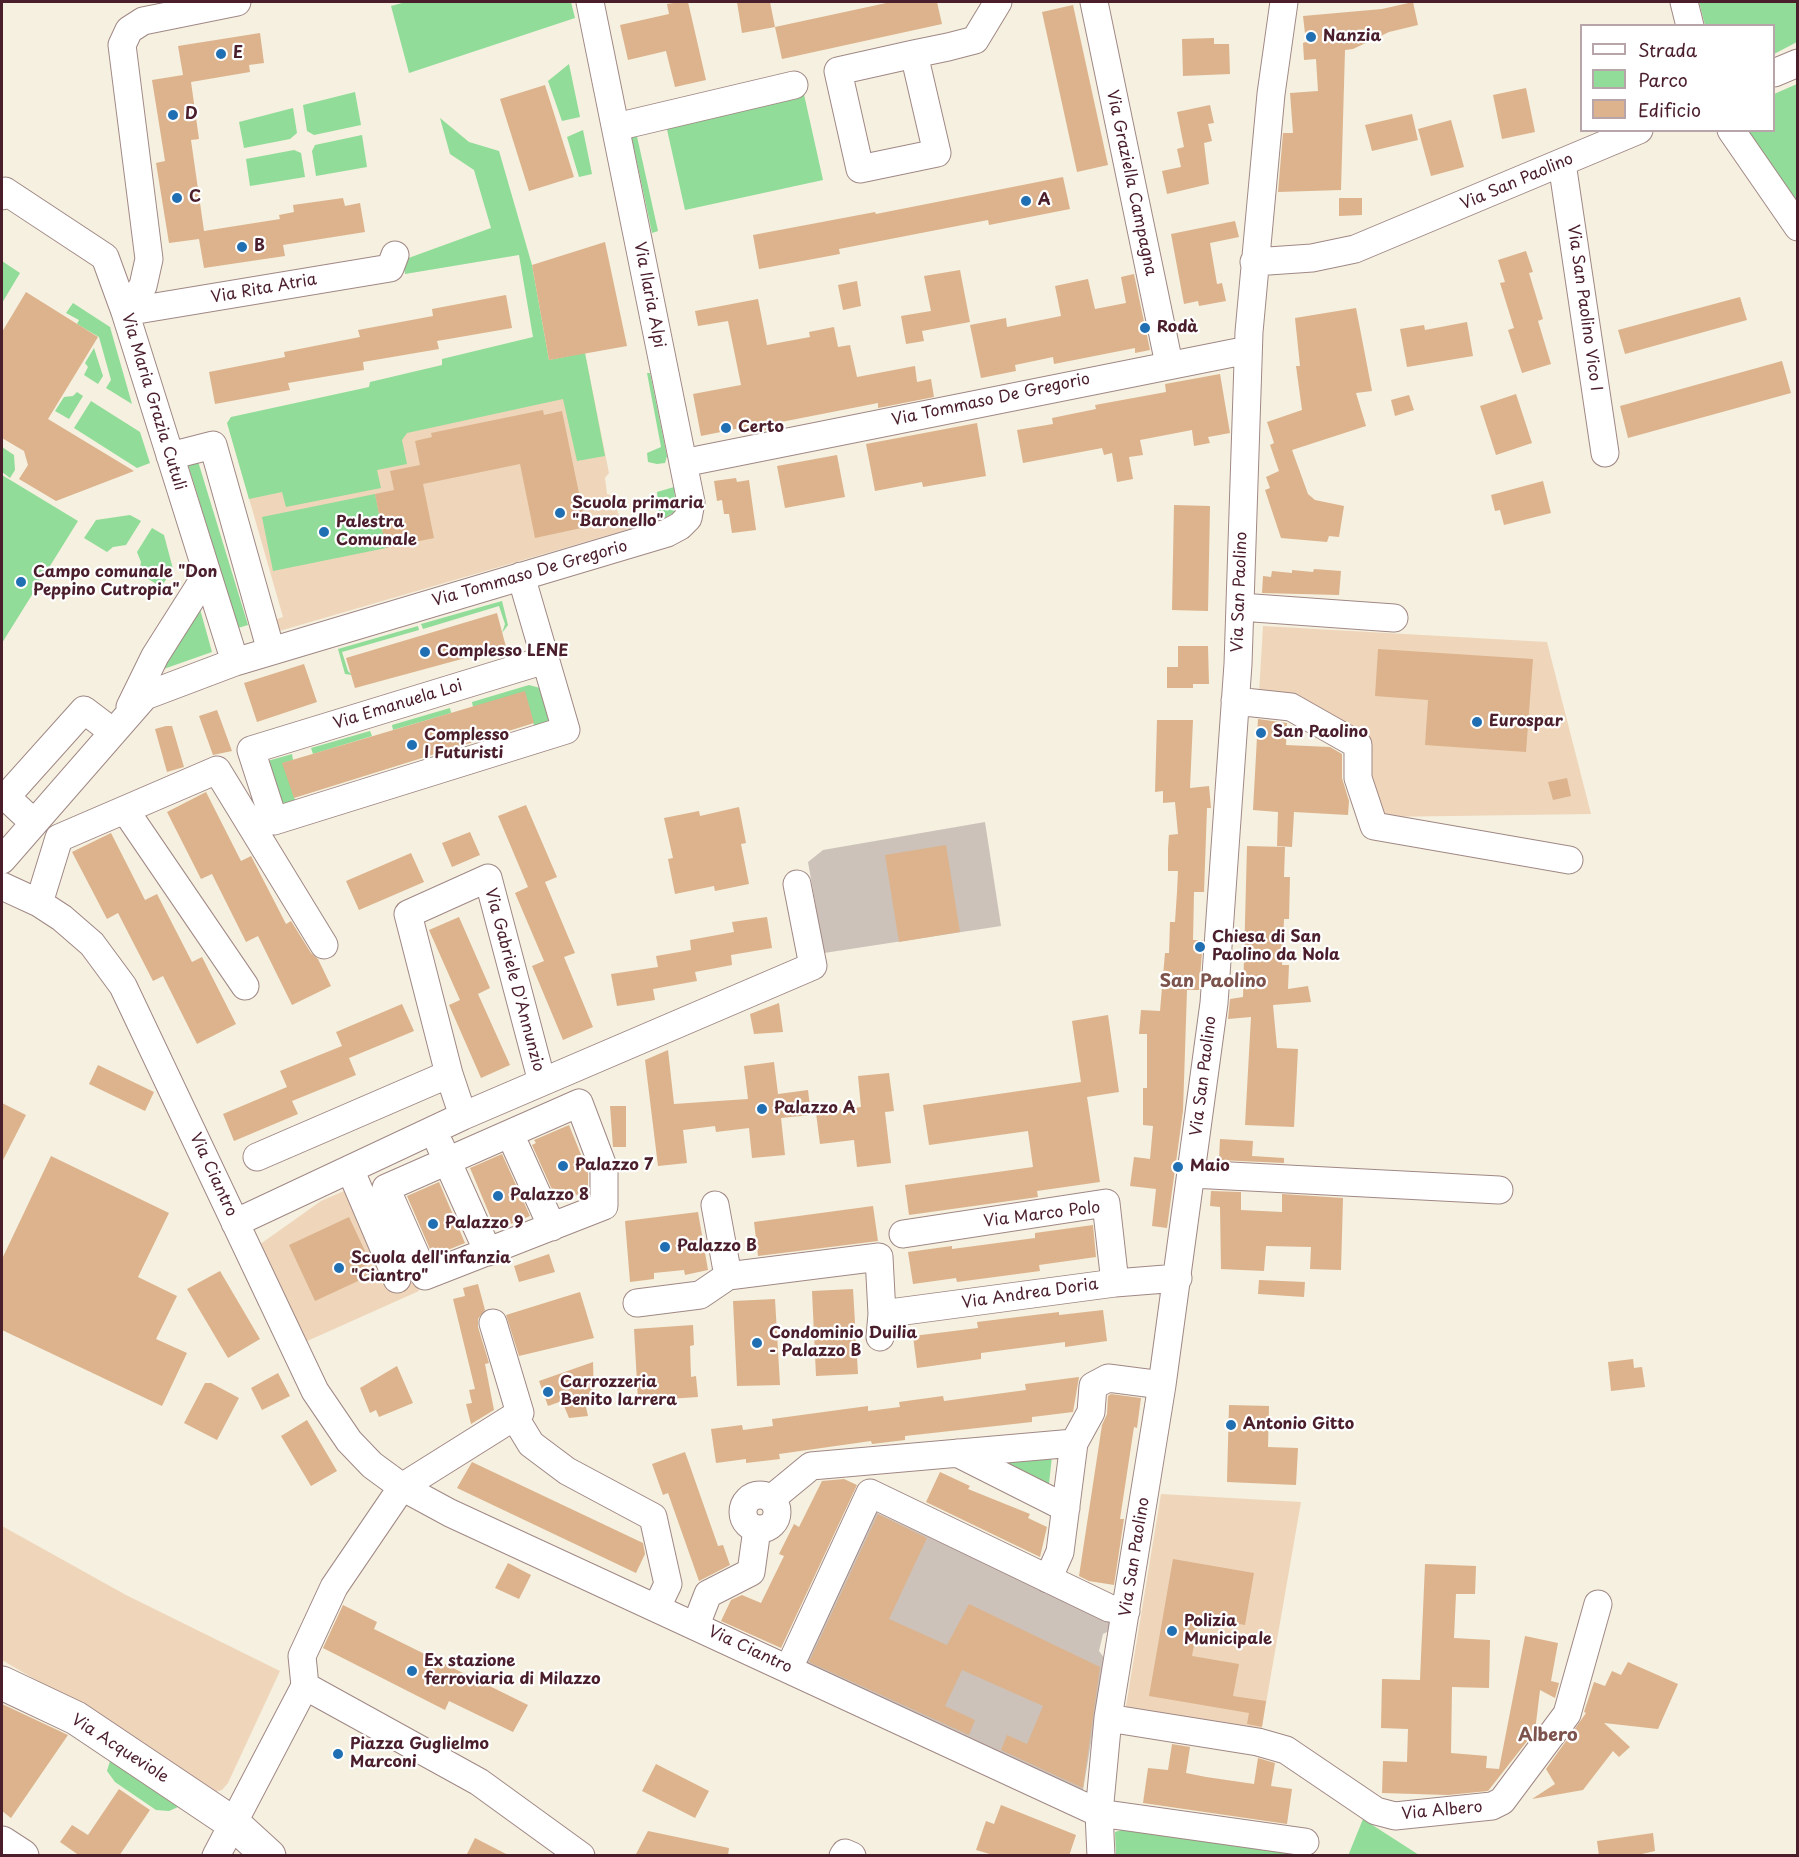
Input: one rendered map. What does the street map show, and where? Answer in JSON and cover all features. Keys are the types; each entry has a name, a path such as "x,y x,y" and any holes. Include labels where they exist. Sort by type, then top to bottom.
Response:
{"main road":[{"name":"Via Acqueviole","path":"2,1683 76,1718 234,1824 269,1856"},
{"path":"2,1843 22,1856"}],"street":[{"path":"125,312 143,286 149,259 122,45 129,30 143,21 237,2"},
{"name":"Via Ilaria Alpi","path":"590,2 683,463"},
{"path":"915,54 937,153 860,169 838,71 975,40 998,2"},
{"name":"Via Graziella Campagna","path":"1094,2 1167,356"},
{"name":"Via San Paolino","path":"1101,1856 1099,1813 1108,1718 1178,1278 1220,935 1235,701 1254,262 1271,94 1284,2"},
{"path":"1684,2 1690,24"},
{"path":"1775,72 1797,63"},
{"path":"616,126 794,85"},
{"name":"Via San Paolino","path":"1254,262 1312,258 1355,249 1634,132"},
{"path":"1732,132 1797,227"},
{"name":"Via San Paolino Vico I","path":"1562,163 1605,453"},
{"name":"Via Maria Grazia Cutuli","path":"6,194 105,257 125,312 235,662"},
{"name":"Via Rita Atria","path":"125,312 390,268 395,255"},
{"name":"Via Tommaso De Gregorio","path":"2,860 145,696 235,662 653,537 680,526 688,518 690,502 683,463 1167,356 1249,341"},
{"path":"170,456 213,445 271,651"},
{"path":"33,822 6,797 84,710 119,725 155,656 207,574"},
{"path":"521,576 545,660"},
{"path":"1239,607 1394,618"},
{"name":"Via Emanuela Loi","path":"545,660 566,730 274,821 251,750 545,660"},
{"path":"1235,701 1291,706 1358,745 1358,778 1374,826 1569,860"},
{"path":"39,903 59,838 217,770 324,945"},
{"path":"125,810 245,986"},
{"name":"Via Gabriele D'Annunzio","path":"463,1116 449,1074 408,914 488,878 542,1082"},
{"name":"Via Gabriele D'Annunzio","path":"235,1223 463,1116 813,966 797,884"},
{"name":"Via Ciantro","path":"2,886 39,903 62,918 92,944 123,986 315,1391 349,1441 372,1465 402,1487 450,1513 1099,1813 1305,1842"},
{"path":"257,1157 449,1074"},
{"path":"579,1103 604,1169 604,1206 424,1276 386,1188 447,1161 579,1103"},
{"path":"433,1130 488,1251"},
{"path":"510,1134 552,1227"},
{"path":"350,1169 397,1278"},
{"path":"1192,1174 1499,1190"},
{"name":"Via Marco Polo","path":"903,1234 1106,1203 1115,1283"},
{"path":"636,1303 700,1295 737,1275 715,1205"},
{"name":"Via Andrea Doria","path":"737,1275 879,1257 881,1326 1115,1283 1178,1278"},
{"path":"216,1856 306,1686 302,1656 334,1587 402,1487 520,1413 493,1323"},
{"path":"1048,1579 1060,1552 1074,1443 1091,1412 1093,1386 1108,1378 1162,1385"},
{"path":"514,1416 531,1444 567,1471 653,1517 668,1584 657,1607"},
{"path":"696,1625 708,1594 751,1572 758,1529 749,1526 744,1519 743,1510 746,1501 754,1496 763,1495 771,1499 811,1466 1074,1443"},
{"path":"957,1452 1066,1508"},
{"path":"789,1668 870,1493 1109,1608 1126,1611"},
{"name":"Via Albero","path":"1108,1718 1258,1743 1286,1750 1376,1811 1395,1816 1492,1806 1502,1801 1567,1714 1598,1605"},
{"path":"306,1686 479,1782 581,1856"},
{"path":"843,1856 845,1853 852,1856"}],"shaded area":[{"path":"585,353 609,473 605,478 607,494 613,496 620,519 632,517 635,519 633,528 276,632 274,620 283,617 234,446 549,360"},
{"path":"1263,626 1547,642 1591,814 1382,817 1366,778 1365,740 1259,693"},
{"path":"985,822 1001,926 824,953 808,862 823,850"},
{"name":"Scuola dell'infanzia \"Ciantro\"","path":"369,1180 419,1291 305,1342 259,1245 321,1201"},
{"path":"1161,1494 1301,1502 1261,1732 1125,1712"},
{"path":"871,1510 1112,1623 1111,1630 1103,1634 1099,1651 1105,1659 1083,1790 804,1664"},
{"path":"2,1526 126,1595 280,1671 228,1783 222,1790 215,1792 153,1749 2,1660"}],"green space":[{"path":"406,2 571,2 575,18 409,73 391,6"},
{"path":"1699,2 1797,2 1797,42 1775,53 1775,24 1705,24"},
{"path":"569,64 580,117 562,121 548,81"},
{"path":"1797,84 1797,209 1746,132 1775,132 1775,94"},
{"path":"803,90 823,180 685,210 666,125"},
{"path":"355,92 361,125 314,135 307,131 303,105"},
{"path":"293,108 297,133 290,139 244,148 239,122"},
{"path":"440,118 469,142 499,151 532,265 549,360 585,353 605,456 577,461 563,399 407,433 402,440 407,464 377,470 381,488 286,507 282,492 249,499 227,423 231,417 369,387 370,382 442,365 442,359 533,337 519,255 405,274 403,260 491,228 474,170 450,154"},
{"path":"583,130 592,174 579,177 567,137"},
{"path":"636,132 658,231 652,233 631,134"},
{"path":"362,135 367,167 316,176 312,151 315,145"},
{"path":"294,150 301,153 305,177 250,186 246,159"},
{"path":"2,261 20,273 2,303"},
{"path":"73,303 110,327 132,404 106,388 111,380 99,337 77,324 79,320 66,313"},
{"path":"94,348 103,376 98,384 84,375 88,367 85,363"},
{"path":"647,373 650,373 667,456 665,463 648,462 647,453 661,447"},
{"path":"77,392 83,396 69,419 55,411 64,397 73,396"},
{"path":"91,401 140,432 150,463 137,468 74,428"},
{"path":"2,447 14,455 15,470 10,478 2,472"},
{"path":"197,458 248,625 238,628 187,461"},
{"name":"Campo comunale \"Don Peppino Cutropia\"","path":"2,475 78,521 2,643"},
{"path":"674,487 676,511 660,521 657,492"},
{"name":"Palestra Comunale","path":"375,494 386,548 273,571 262,517"},
{"path":"130,515 141,521 126,545 113,547 107,552 84,538 96,520"},
{"path":"152,528 164,535 173,569 161,587 139,573 141,562 137,552"},
{"path":"502,601 508,625 502,633 505,624 499,606 423,629 421,624"},
{"path":"198,602 212,652 155,672"},
{"path":"418,626 419,630 342,652 348,671 352,675 345,674 338,649"},
{"path":"529,685 540,688 554,730 537,735 524,692 473,707 472,702"},
{"path":"450,708 451,713 393,730 392,725"},
{"path":"370,731 372,736 313,754 311,748"},
{"path":"292,754 293,760 283,763 295,800 275,806 264,762"},
{"path":"1052,1456 1049,1484 999,1461"},
{"path":"110,1761 178,1807 169,1811 156,1810 115,1782 107,1771"},
{"path":"1363,1819 1419,1855 1348,1856"},
{"path":"1128,1828 1307,1855 1116,1855 1115,1832"}],"building":[{"path":"688,2 706,80 675,87 666,51 628,60 620,25 669,14 667,4"},
{"path":"737,2 770,2 775,27 742,33"},
{"path":"891,2 937,2 942,24 782,59 775,27"},
{"path":"1413,2 1418,25 1389,32 1353,49 1345,50 1341,190 1278,192 1283,133 1293,133 1290,93 1318,91 1316,59 1304,60 1303,43 1306,42 1303,16 1382,9"},
{"path":"1073,5 1108,165 1077,172 1042,12"},
{"path":"260,33 264,63 249,65 250,72 191,82 199,139 191,140 204,231 280,219 279,215 294,212 293,205 343,198 345,206 360,203 365,232 283,245 285,256 204,268 199,239 169,243 156,163 165,161 152,80 183,75 178,46"},
{"path":"1214,38 1214,44 1229,44 1230,74 1183,76 1182,39"},
{"path":"545,85 574,177 529,191 500,99"},
{"path":"1526,88 1535,132 1502,139 1493,95"},
{"path":"1210,105 1214,123 1208,124 1212,141 1204,143 1209,184 1167,194 1162,171 1181,167 1177,149 1184,147 1177,112"},
{"path":"1412,114 1418,140 1372,151 1365,125"},
{"path":"1451,120 1464,167 1431,176 1418,129"},
{"path":"1063,177 1070,209 989,225 988,220 839,249 840,254 759,269 753,235 875,212 876,214"},
{"path":"1339,198 1362,198 1362,215 1339,216"},
{"path":"1235,221 1239,237 1210,243 1217,284 1222,283 1226,301 1199,306 1198,301 1184,304 1171,234"},
{"path":"605,242 627,346 549,360 532,265"},
{"path":"1526,251 1533,272 1529,273 1543,319 1538,321 1551,364 1522,373 1508,330 1514,328 1500,283 1505,282 1498,260"},
{"path":"960,270 970,322 922,331 924,341 906,344 901,316 931,311 924,276"},
{"path":"1134,274 1150,350 1135,353 1135,348 1054,364 1053,357 1015,365 1016,371 981,378 970,325 1006,318 1007,327 1061,316 1055,286 1088,279 1095,309 1126,303 1121,277"},
{"path":"857,281 861,306 843,310 838,285"},
{"path":"26,292 98,337 48,419 134,471 56,501 19,479 28,465 24,451 2,438 2,332"},
{"path":"506,295 512,328 437,341 439,349 363,362 364,370 288,383 290,390 215,404 209,372 285,357 284,352 360,337 358,330 433,316 432,309"},
{"path":"1740,297 1747,320 1625,354 1618,330"},
{"path":"758,299 767,345 810,337 809,332 834,327 838,347 850,345 857,377 915,366 917,382 931,379 934,397 878,408 878,403 781,422 782,427 751,433 750,426 701,436 693,394 741,385 728,321 698,326 695,311"},
{"path":"1356,308 1372,391 1356,393 1366,426 1292,450 1308,494 1315,500 1344,506 1339,537 1329,536 1327,542 1281,538 1265,490 1270,488 1266,477 1279,471 1270,445 1274,443 1267,422 1302,410 1296,366 1300,366 1295,318"},
{"path":"1467,322 1473,356 1407,367 1400,329 1424,325 1425,330"},
{"path":"1782,361 1791,393 1628,438 1620,406"},
{"path":"1220,374 1230,433 1208,437 1210,443 1194,446 1192,430 1140,440 1143,455 1129,457 1133,479 1117,482 1112,453 1104,455 1102,448 1023,463 1017,430 1053,424 1052,418 1096,409 1095,405 1166,392 1165,384"},
{"path":"1516,394 1532,443 1496,455 1480,406"},
{"path":"1409,395 1414,410 1395,416 1391,400"},
{"path":"543,410 544,415 562,411 586,527 535,538 520,464 423,484 434,538 386,548 375,494 394,490 390,471 420,465 415,441 432,437 431,433"},
{"path":"977,423 986,476 923,487 922,482 875,491 866,444"},
{"path":"837,455 845,497 785,508 777,466"},
{"path":"736,478 737,482 749,480 756,530 732,533 729,514 724,514 722,500 717,501 714,481"},
{"path":"1543,481 1551,513 1504,525 1500,510 1495,511 1491,495"},
{"path":"1174,505 1210,506 1208,611 1172,610"},
{"path":"1314,569 1341,571 1339,595 1262,593 1263,576 1271,577 1272,571 1313,572"},
{"name":"Complesso LENE","path":"497,613 506,647 355,688 346,658"},
{"path":"1178,646 1208,646 1209,684 1193,684 1193,688 1167,688 1167,667 1178,667"},
{"name":"Eurospar","path":"1378,649 1533,659 1526,752 1425,745 1428,700 1375,696"},
{"path":"304,664 317,702 257,722 244,683"},
{"name":"Complesso I Futuristi","path":"525,691 534,723 294,798 282,763"},
{"path":"217,710 232,751 213,755 199,716"},
{"path":"1258,719 1287,723 1286,745 1330,747 1342,754 1342,778 1349,801 1348,815 1294,812 1292,847 1277,846 1278,812 1253,810"},
{"path":"1157,720 1193,720 1190,788 1209,786 1211,808 1207,808 1204,892 1194,892 1193,940 1203,940 1199,990 1187,990 1183,1111 1167,1228 1152,1226 1156,1189 1130,1186 1134,1157 1150,1159 1153,1126 1143,1125 1143,1088 1147,1088 1147,1034 1139,1034 1141,1010 1160,1011 1165,953 1169,953 1170,922 1175,922 1177,892 1178,871 1168,871 1169,835 1178,834 1175,802 1163,803 1163,791 1155,792"},
{"path":"172,726 184,767 167,772 155,729"},
{"path":"1567,778 1571,796 1553,800 1548,782"},
{"path":"206,792 241,861 251,856 286,924 291,921 311,953 318,959 331,986 292,1005 258,936 246,942 212,874 201,879 167,812"},
{"path":"526,805 557,877 545,882 575,953 564,957 593,1027 563,1040 532,966 544,961 515,893 528,887 498,816"},
{"path":"739,807 746,843 741,844 749,884 715,891 714,886 675,894 668,859 673,858 664,818 699,811 700,816"},
{"path":"470,832 480,855 452,867 442,843"},
{"path":"111,833 145,900 157,894 192,962 202,957 236,1024 197,1044 163,976 153,981 118,913 107,919 72,852"},
{"path":"946,845 960,932 899,942 885,855"},
{"path":"1247,846 1285,847 1284,877 1290,877 1289,919 1284,919 1282,965 1289,965 1288,989 1308,986 1311,1002 1273,1005 1277,1048 1298,1049 1294,1127 1245,1125 1251,1017 1228,1019 1230,999 1243,997"},
{"path":"411,853 424,882 359,910 346,881"},
{"path":"459,917 490,988 478,994 510,1065 481,1078 449,1005 460,1000 429,930"},
{"path":"767,917 772,948 731,955 732,965 695,972 697,981 653,989 655,1000 617,1006 611,974 658,967 656,956 691,950 690,940 734,932 732,922"},
{"path":"779,1003 783,1032 754,1034 750,1014"},
{"path":"402,1004 414,1031 349,1058 356,1075 292,1101 298,1114 234,1141 223,1114 287,1087 280,1071 342,1046 336,1032"},
{"path":"1108,1015 1119,1092 1087,1097 1100,1182 1037,1191 1038,1197 909,1215 905,1185 1033,1167 1028,1131 929,1145 923,1105 1081,1082 1072,1021"},
{"path":"668,1050 674,1104 748,1099 744,1066 774,1062 778,1094 808,1090 811,1115 781,1118 785,1155 752,1158 749,1128 716,1132 715,1126 683,1130 687,1163 658,1166 645,1060"},
{"path":"98,1065 154,1092 145,1111 89,1084"},
{"path":"889,1073 894,1111 885,1112 891,1163 857,1167 854,1140 820,1144 816,1113 861,1107 858,1076"},
{"path":"2,1103 26,1115 2,1162"},
{"path":"610,1106 626,1106 626,1147 613,1147"},
{"name":"Palazzo 7","path":"569,1125 588,1172 588,1190 561,1202 558,1195 555,1196 532,1145 536,1143 534,1140"},
{"path":"1220,1139 1253,1141 1252,1156 1284,1158 1284,1163 1219,1160"},
{"name":"Palazzo 8","path":"502,1154 530,1216 496,1230 470,1168"},
{"path":"51,1156 169,1213 138,1277 177,1296 156,1339 187,1353 162,1406 2,1330 2,1259"},
{"name":"Palazzo 9","path":"439,1182 465,1243 433,1256 407,1196"},
{"path":"1211,1191 1241,1192 1241,1210 1282,1212 1282,1194 1343,1198 1341,1270 1310,1269 1311,1247 1266,1246 1264,1271 1221,1269 1220,1207 1210,1206"},
{"path":"873,1206 878,1241 758,1256 754,1222"},
{"name":"Palazzo B","path":"698,1212 708,1270 685,1275 684,1270 654,1273 654,1279 630,1282 625,1221"},
{"path":"349,1217 365,1251 361,1253 371,1275 315,1301 289,1245"},
{"path":"1093,1225 1096,1257 1039,1265 1040,1271 957,1282 956,1278 913,1284 908,1252 952,1246 952,1249 1035,1238 1035,1233"},
{"path":"549,1254 555,1272 519,1282 514,1266"},
{"path":"220,1271 260,1339 228,1358 187,1289"},
{"path":"1259,1280 1305,1282 1304,1297 1258,1294"},
{"path":"478,1284 485,1310 478,1319 478,1327 489,1363 485,1364 494,1410 471,1424 466,1404 472,1403 469,1390 475,1389 453,1299 465,1296 463,1288"},
{"path":"853,1289 858,1374 816,1376 812,1291"},
{"path":"580,1292 594,1338 519,1356 506,1315"},
{"name":"Condominio Duilia - Palazzo B","path":"775,1299 780,1385 737,1386 733,1301"},
{"path":"1103,1310 1107,1341 1065,1347 1065,1342 981,1353 981,1359 917,1368 913,1336 978,1328 977,1322 1059,1312 1059,1315"},
{"path":"693,1325 694,1345 690,1346 691,1377 696,1376 698,1397 638,1401 634,1329"},
{"path":"1633,1359 1634,1368 1642,1367 1645,1387 1611,1391 1608,1362"},
{"path":"593,1362 594,1397 584,1399 588,1416 569,1418 562,1401 548,1406 539,1381"},
{"path":"397,1366 413,1403 379,1417 376,1410 370,1413 360,1388"},
{"path":"278,1373 290,1396 262,1410 251,1388"},
{"path":"1079,1377 1073,1412 1032,1417 1032,1422 905,1436 905,1440 872,1444 871,1441 779,1454 780,1459 746,1463 746,1459 716,1463 711,1429 742,1425 743,1430 773,1426 772,1419 868,1406 868,1411 900,1407 899,1402 943,1396 944,1401 1026,1390 1025,1384"},
{"path":"205,1383 211,1383 239,1398 217,1440 184,1423"},
{"path":"1111,1394 1141,1398 1137,1428 1134,1427 1120,1519 1124,1519 1114,1585 1089,1581 1079,1576 1102,1425 1107,1414 1108,1396"},
{"path":"1229,1405 1269,1406 1268,1447 1298,1448 1296,1485 1227,1482"},
{"path":"307,1420 337,1471 311,1486 281,1436"},
{"path":"685,1452 718,1546 723,1545 730,1565 699,1581 668,1493 663,1495 652,1464"},
{"path":"472,1462 643,1543 645,1554 636,1573 457,1488"},
{"path":"940,1472 970,1486 968,1489 1030,1514 1028,1518 1047,1527 1040,1557 926,1502"},
{"path":"844,1479 857,1485 781,1648 721,1621 731,1600 742,1595 761,1603 784,1556 779,1554 794,1524 799,1527 822,1481"},
{"path":"878,1514 927,1538 889,1619 947,1645 969,1604 1100,1667 1083,1788 1001,1750 1007,1735 1027,1744 1043,1706 962,1670 945,1706 975,1720 969,1735 809,1662"},
{"path":"1173,1559 1254,1573 1245,1625 1199,1617 1192,1656 1239,1664 1233,1696 1266,1701 1262,1727 1247,1724 1249,1713 1149,1696"},
{"path":"508,1563 531,1575 519,1599 495,1588"},
{"path":"1425,1564 1476,1566 1475,1594 1456,1594 1454,1638 1490,1640 1489,1688 1452,1687 1451,1753 1487,1756 1486,1768 1499,1769 1525,1636 1558,1643 1551,1681 1559,1683 1555,1698 1540,1690 1535,1731 1488,1791 1448,1795 1382,1793 1383,1761 1407,1762 1408,1729 1381,1728 1382,1679 1420,1680"},
{"path":"343,1605 377,1622 374,1629 528,1705 513,1732 449,1701 445,1710 323,1648"},
{"path":"1628,1662 1678,1684 1658,1729 1604,1723 1630,1747 1619,1757 1613,1751 1583,1790 1532,1799 1555,1784 1546,1769 1586,1713 1584,1712 1594,1682 1605,1686 1612,1671 1621,1675"},
{"path":"2,1704 68,1735 11,1818 2,1811"},
{"path":"1172,1744 1190,1747 1186,1773 1206,1777 1254,1784 1258,1758 1275,1763 1271,1786 1292,1789 1287,1824 1143,1803 1148,1768 1168,1770"},
{"path":"656,1764 709,1791 695,1818 642,1791"},
{"path":"119,1789 150,1810 119,1856 80,1856 60,1842 72,1825 88,1835"},
{"path":"1001,1805 1076,1835 1069,1856 993,1855 976,1850 986,1821 994,1824"},
{"path":"648,1831 729,1848 728,1856 635,1856"},
{"path":"1653,1833 1655,1851 1633,1856 1599,1856 1597,1841"},
{"path":"475,1838 510,1856 466,1856"}],"place":[{"name":"Nanzia","path":"1311,37"},
{"name":"E","path":"221,54"},
{"name":"D","path":"173,115"},
{"name":"C","path":"177,198"},
{"name":"A","path":"1026,201"},
{"name":"B","path":"242,247"},
{"name":"Rodà","path":"1145,328"},
{"name":"Certo","path":"726,428"},
{"name":"Scuola primaria \"Baronello\"","path":"560,513"},
{"name":"Palestra Comunale","path":"324,532"},
{"name":"Campo comunale \"Don Peppino Cutropia\"","path":"21,582"},
{"name":"Complesso LENE","path":"425,652"},
{"name":"Eurospar","path":"1477,722"},
{"name":"San Paolino","path":"1261,733"},
{"name":"Complesso I Futuristi","path":"412,745"},
{"name":"Chiesa di San Paolino da Nola","path":"1200,947"},
{"name":"Palazzo A","path":"762,1109"},
{"name":"Palazzo 7","path":"563,1166"},
{"name":"Maio","path":"1178,1167"},
{"name":"Palazzo 8","path":"498,1196"},
{"name":"Palazzo 9","path":"433,1224"},
{"name":"Palazzo B","path":"665,1247"},
{"name":"Scuola dell'infanzia \"Ciantro\"","path":"339,1268"},
{"name":"Condominio Duilia - Palazzo B","path":"757,1343"},
{"name":"Carrozzeria Benito Iarrera","path":"548,1392"},
{"name":"Antonio Gitto","path":"1231,1425"},
{"name":"Polizia Municipale","path":"1172,1631"},
{"name":"Ex stazione ferroviaria di Milazzo","path":"412,1671"},
{"name":"Piazza Guglielmo Marconi","path":"338,1754"}],"district":[{"name":"San Paolino","path":"1213,982"},
{"name":"Albero","path":"1548,1736"}]}
